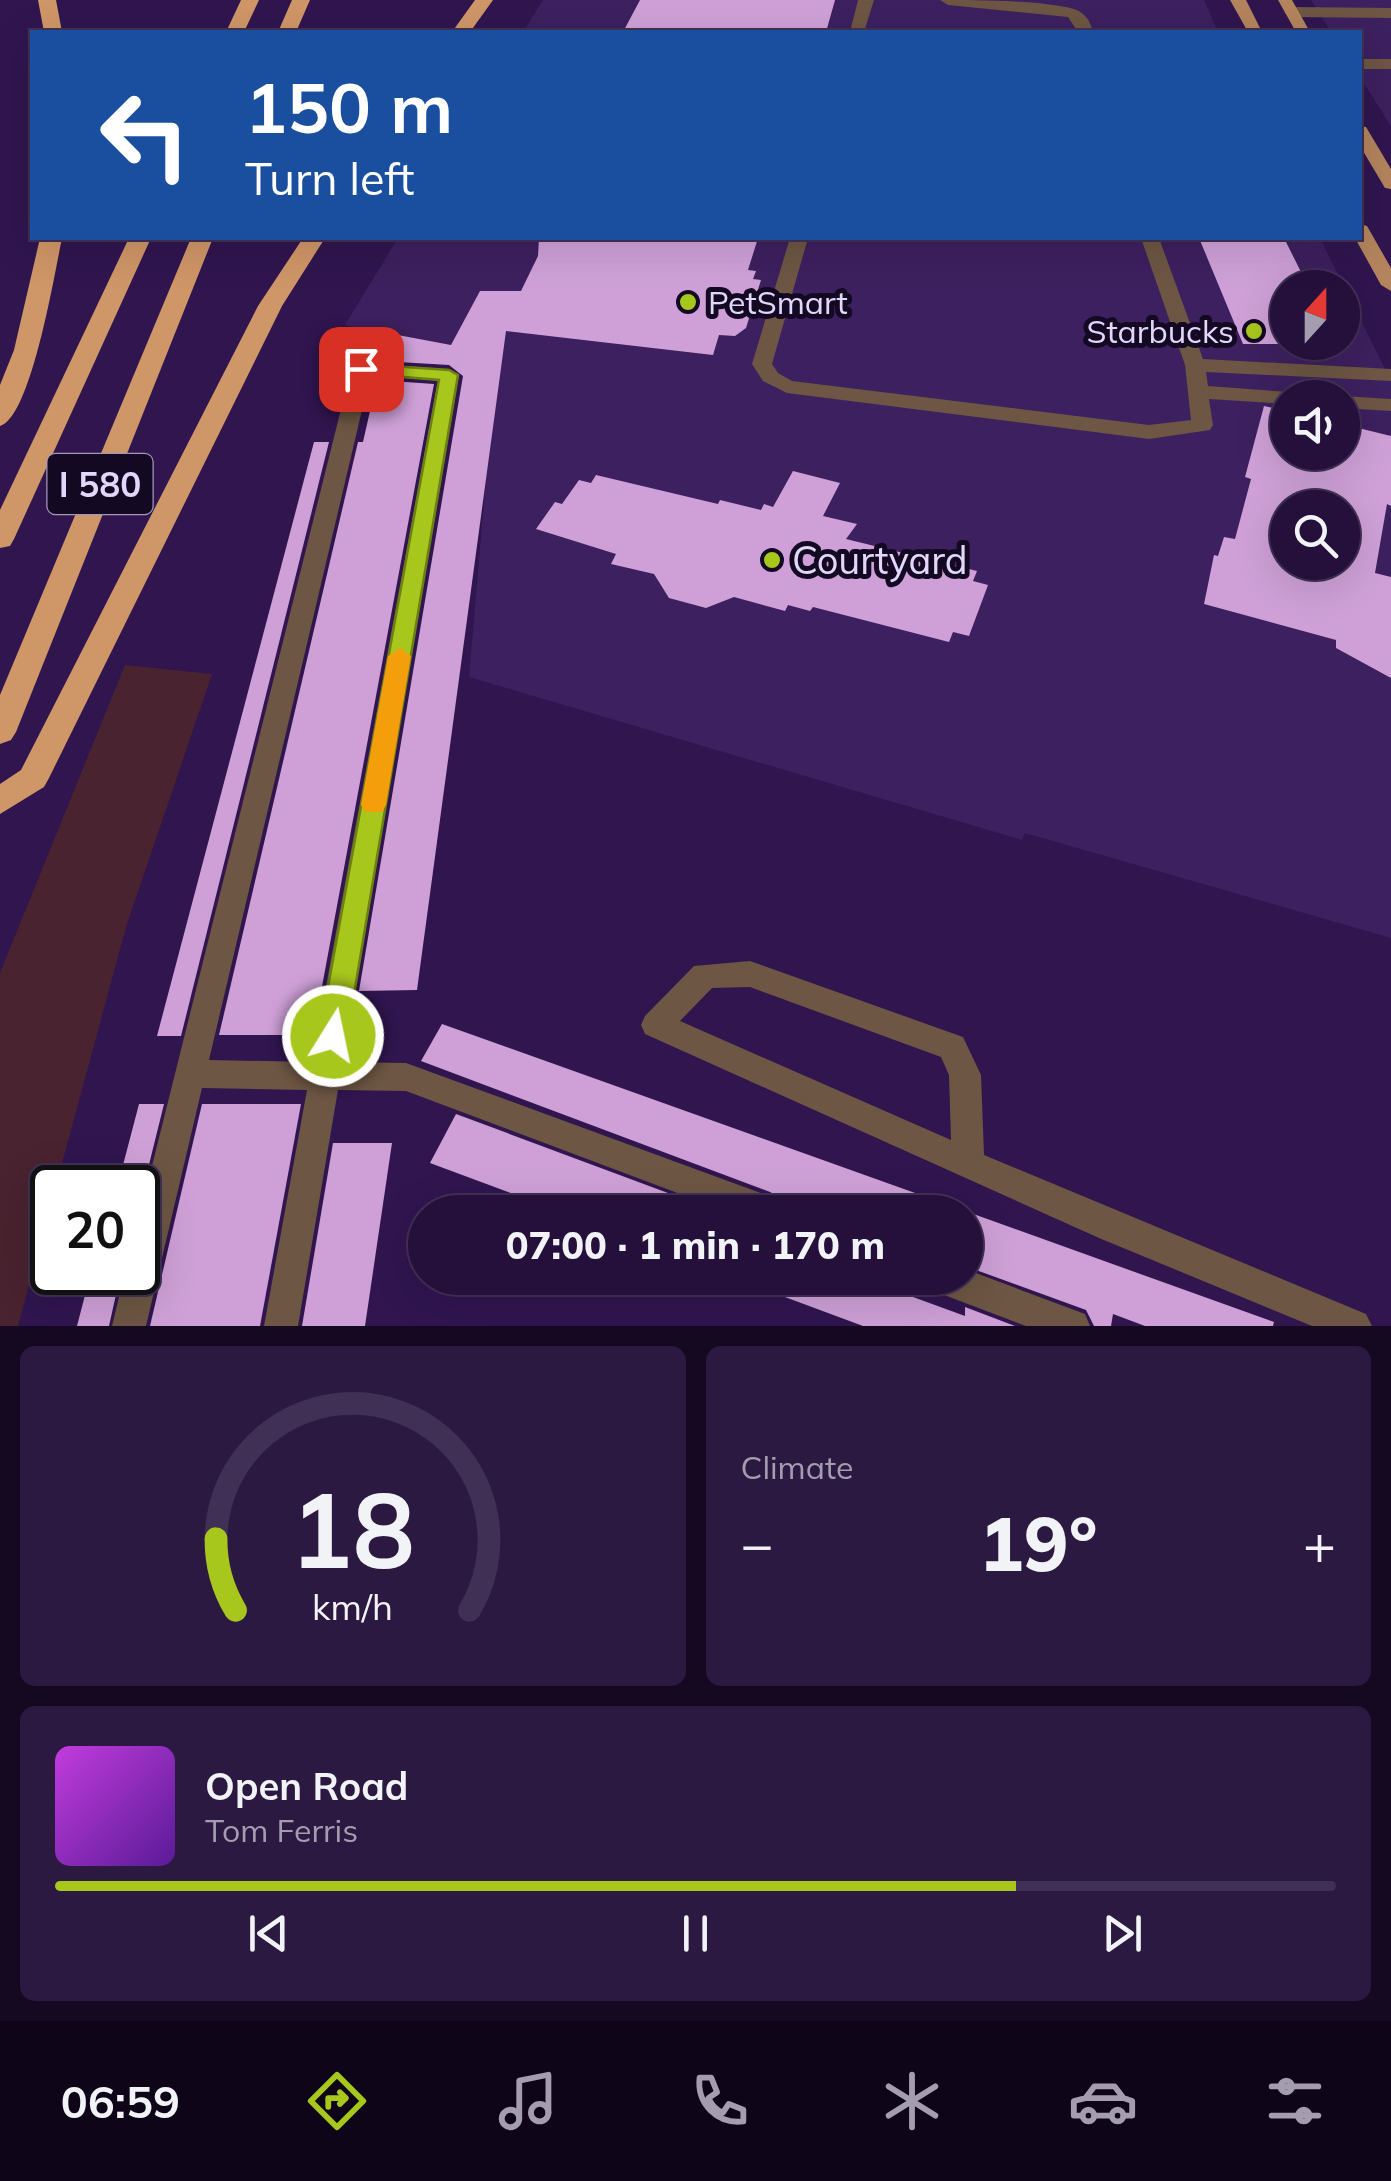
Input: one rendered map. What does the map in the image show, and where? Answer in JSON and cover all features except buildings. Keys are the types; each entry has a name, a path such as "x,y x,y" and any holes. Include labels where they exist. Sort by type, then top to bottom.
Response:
{"highway":[{"path":"47,0 53,30"},
{"path":"236,30 250,0"},
{"path":"288,30 301,0"},
{"path":"462,30 484,0"},
{"path":"0,418 26,350 52,240"},
{"name":"I 580","path":"0,539 139,240"},
{"name":"I 580","path":"0,732 201,240"},
{"path":"0,801 34,778 203,434 270,306 313,240"}],"main road":[{"path":"1238,0 1255,30"},
{"path":"1288,6 1302,30"},
{"path":"1362,134 1391,184"},
{"path":"1362,234 1391,285"}],"lane":[{"path":"858,30 866,0"},
{"path":"948,0 1072,13 1082,21 1084,30"},
{"path":"1288,6 1391,12"},
{"path":"1362,64 1391,64"},
{"path":"798,240 762,364 770,377 787,387 1148,432 1202,425 1195,366 1151,240"},
{"path":"1195,366 1391,375"},
{"path":"129,1326 361,369 449,375 281,1326"},
{"path":"1200,392 1270,397"},
{"path":"1360,403 1391,405"},
{"path":"968,1163 965,1075 952,1047 750,974 706,975 656,1025 1111,1227 1354,1326"},
{"path":"190,1074 406,1077 723,1195"},
{"path":"983,1293 1073,1326"}],"shaded area":[{"path":"543,0 1204,0 1217,30 524,30"},
{"path":"1311,0 1391,0 1391,126 1362,80 1362,30 1330,30"},
{"path":"397,240 1321,240 1336,270 1270,270 1270,360 1360,360 1360,319 1391,381 1391,938 1025,833 1022,840 469,677 496,361 345,325"},
{"path":"125,665 212,674 126,927 62,1165 30,1165 30,1282 18,1326 0,1326 0,973"}],"slow traffic":[{"path":"373,805 400,656"}],"place":[{"name":"PetSmart","path":"688,302"},
{"name":"Starbucks","path":"1254,331"},
{"name":"Courtyard","path":"772,560"}],"route":[{"path":"333,1036 449,375 361,369"}]}
